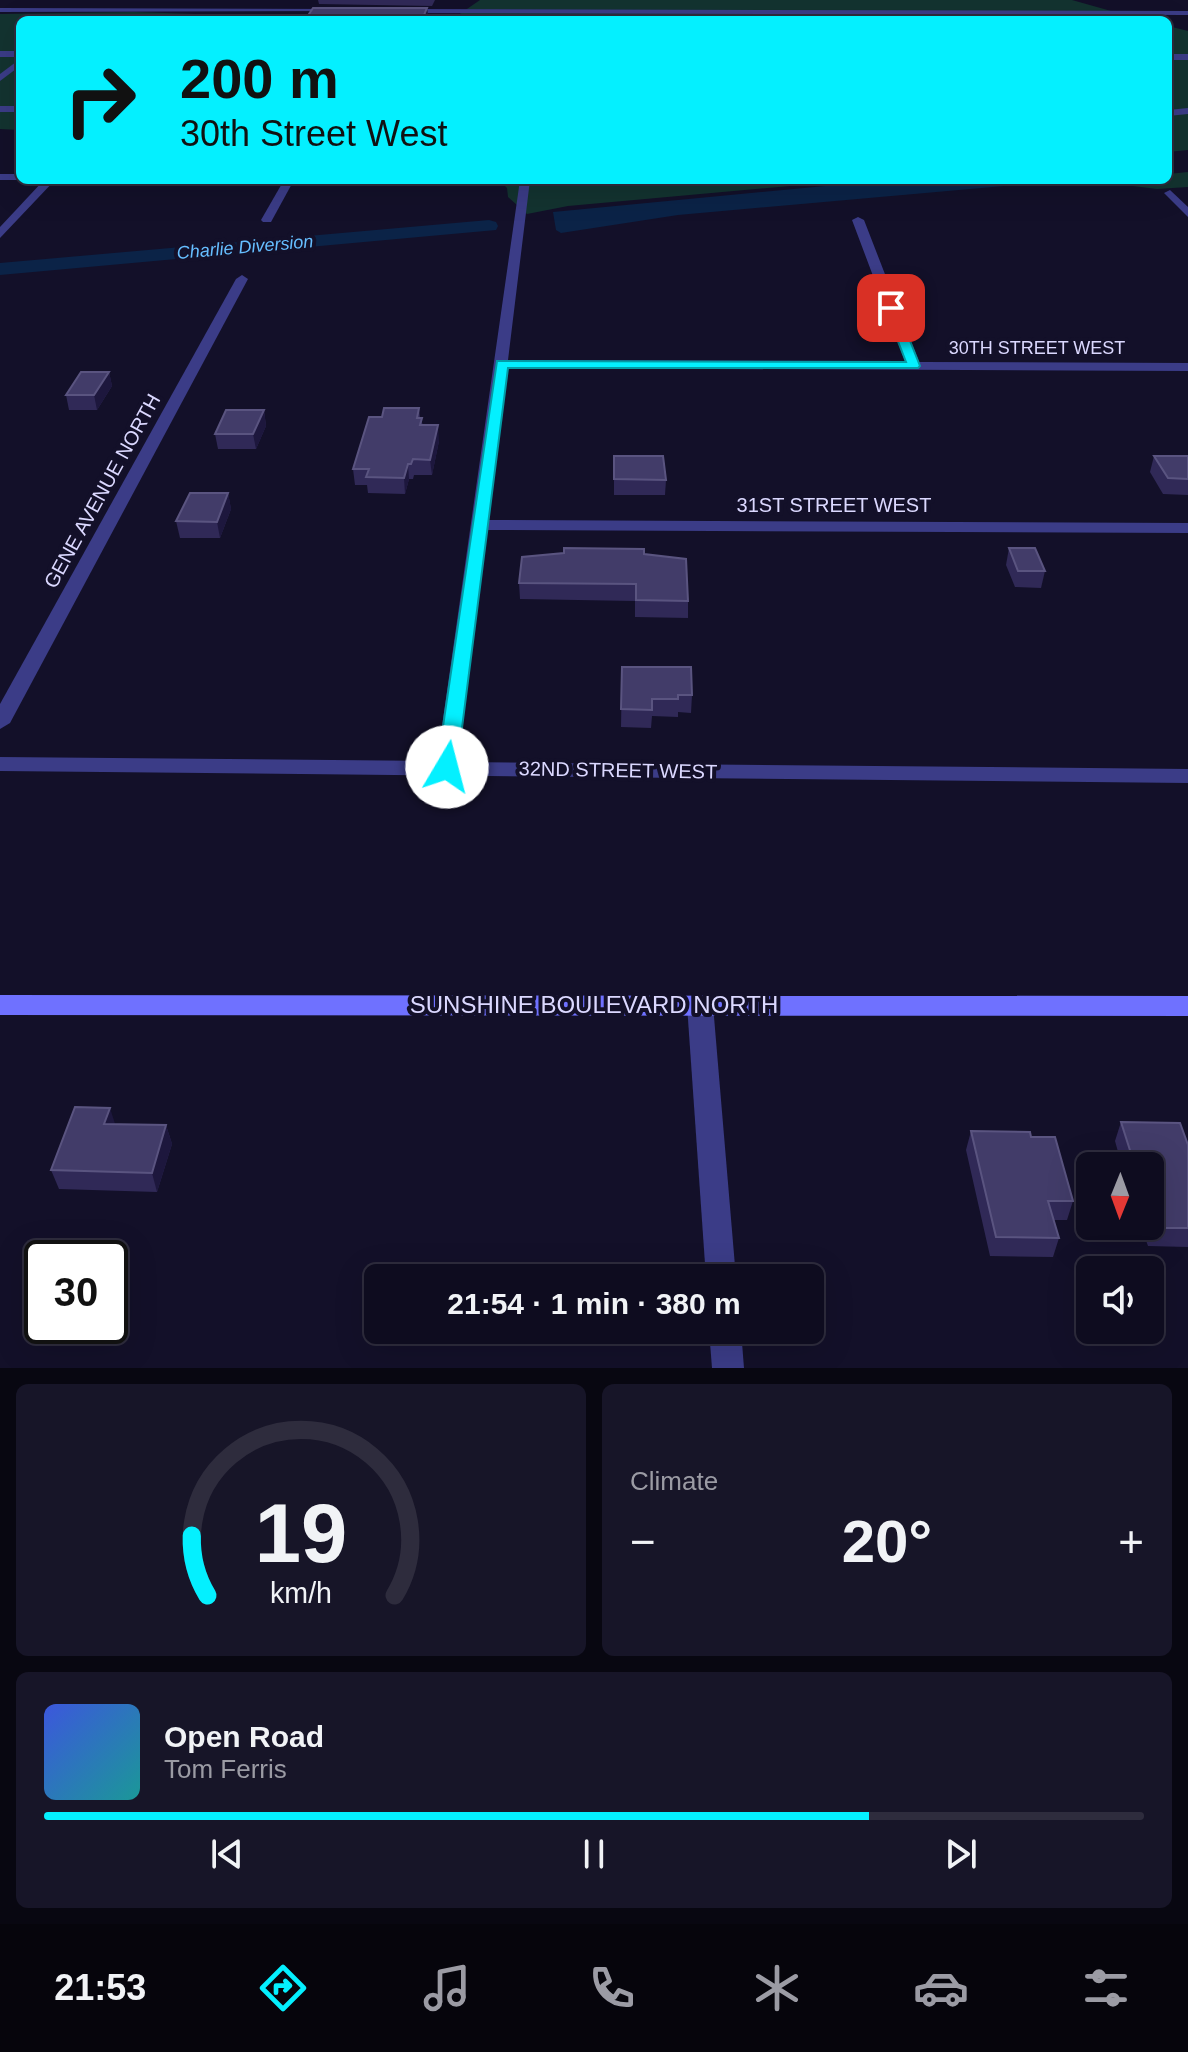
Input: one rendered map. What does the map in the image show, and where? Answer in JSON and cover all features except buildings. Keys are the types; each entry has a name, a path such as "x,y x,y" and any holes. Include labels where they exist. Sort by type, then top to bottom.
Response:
{"street":[{"path":"76,16 96,0"},
{"path":"534,16 536,0"},
{"path":"976,0 990,16"},
{"path":"0,10 347,11"},
{"path":"394,11 534,16 1188,13"},
{"path":"0,78 16,65"},
{"path":"0,234 46,184"},
{"path":"267,220 287,184"},
{"path":"447,767 524,184"},
{"path":"1170,193 1188,214"},
{"path":"858,220 914,366"},
{"name":"GENE AVENUE NORTH","path":"0,723 242,279"},
{"name":"30TH STREET WEST","path":"502,364 1188,367"},
{"name":"31ST STREET WEST","path":"480,525 1188,528"},
{"name":"32ND STREET WEST","path":"0,764 1188,776"},
{"name":"SUNSHINE BOULEVARD NORTH","path":"0,1005 1188,1006"},
{"path":"700,1005 720,1264"},
{"path":"726,1344 728,1368"}],"green space":[{"path":"480,0 1072,0 1129,16 457,16"},
{"path":"134,12 236,16 16,16 16,130 0,129 0,14"},
{"path":"1172,27 1188,31 1188,150 1172,152"},
{"path":"1188,172 1188,187 1157,189 1117,184 1172,184 1172,174"},
{"path":"503,184 812,184 568,206 527,214 508,197"}],"water":[{"path":"846,184 1025,184 678,215 561,233 556,230 553,212"}],"waterway":[{"name":"Charlie Diversion","path":"0,269 489,226"}],"route":[{"path":"447,767 502,364 914,366 891,308"}]}
